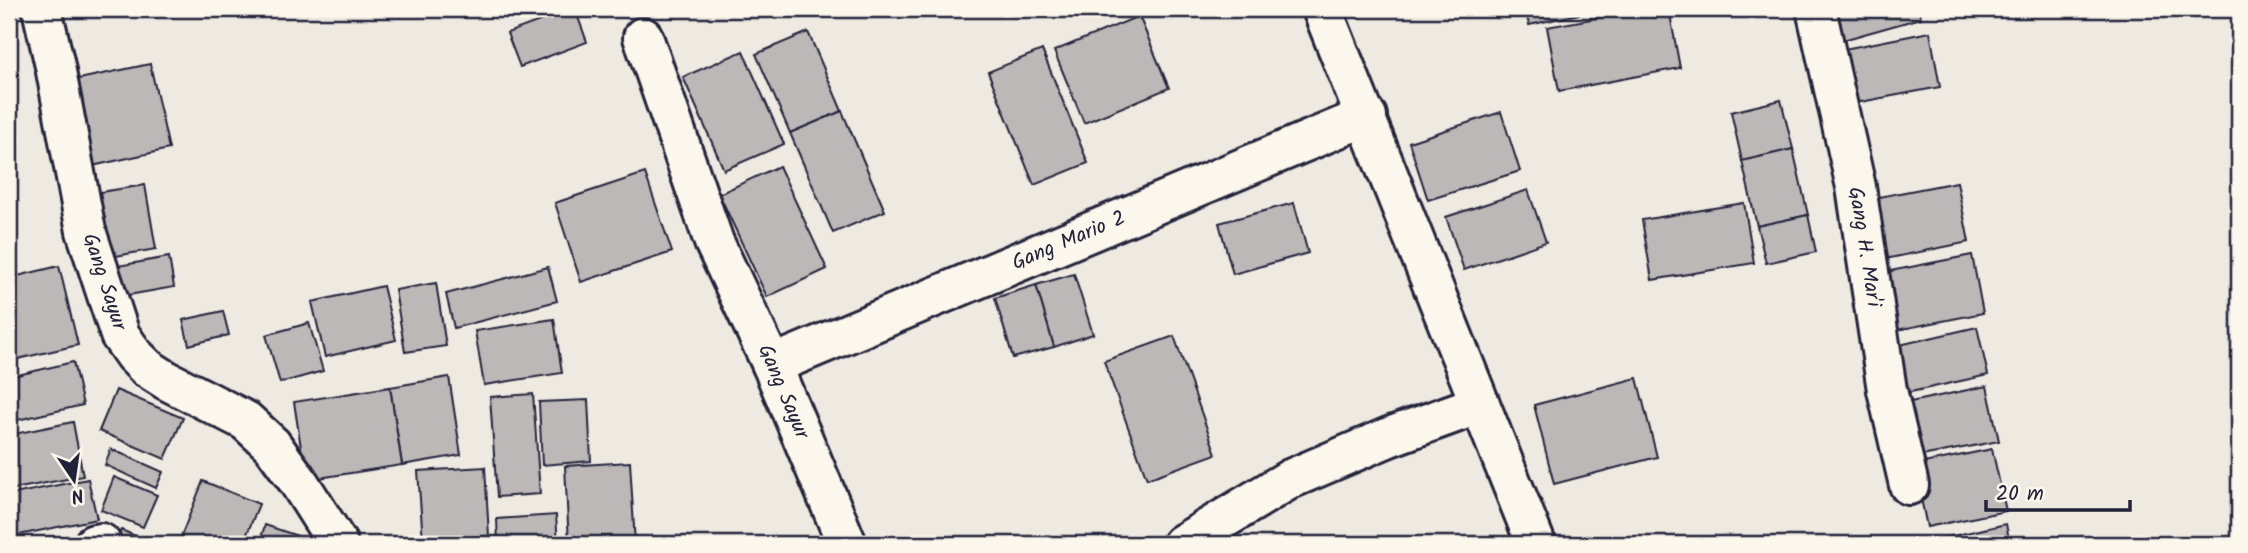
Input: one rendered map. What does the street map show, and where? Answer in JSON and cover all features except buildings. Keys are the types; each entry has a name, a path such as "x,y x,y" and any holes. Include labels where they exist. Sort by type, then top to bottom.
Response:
{"street":[{"name":"Gang Sayur","path":"41,9 55,66 86,231 120,335 147,368 246,421 272,445 338,544"},
{"path":"1322,9 1367,116 1535,544"},
{"name":"Gang H. Mar'i","path":"1816,9 1856,187 1887,390 1909,485"},
{"name":"Gang Sayur","path":"643,37 714,242 772,365 848,544"},
{"name":"Gang Mario 2","path":"772,365 1367,116"},
{"path":"1182,544 1290,479 1389,437 1480,404"}]}
